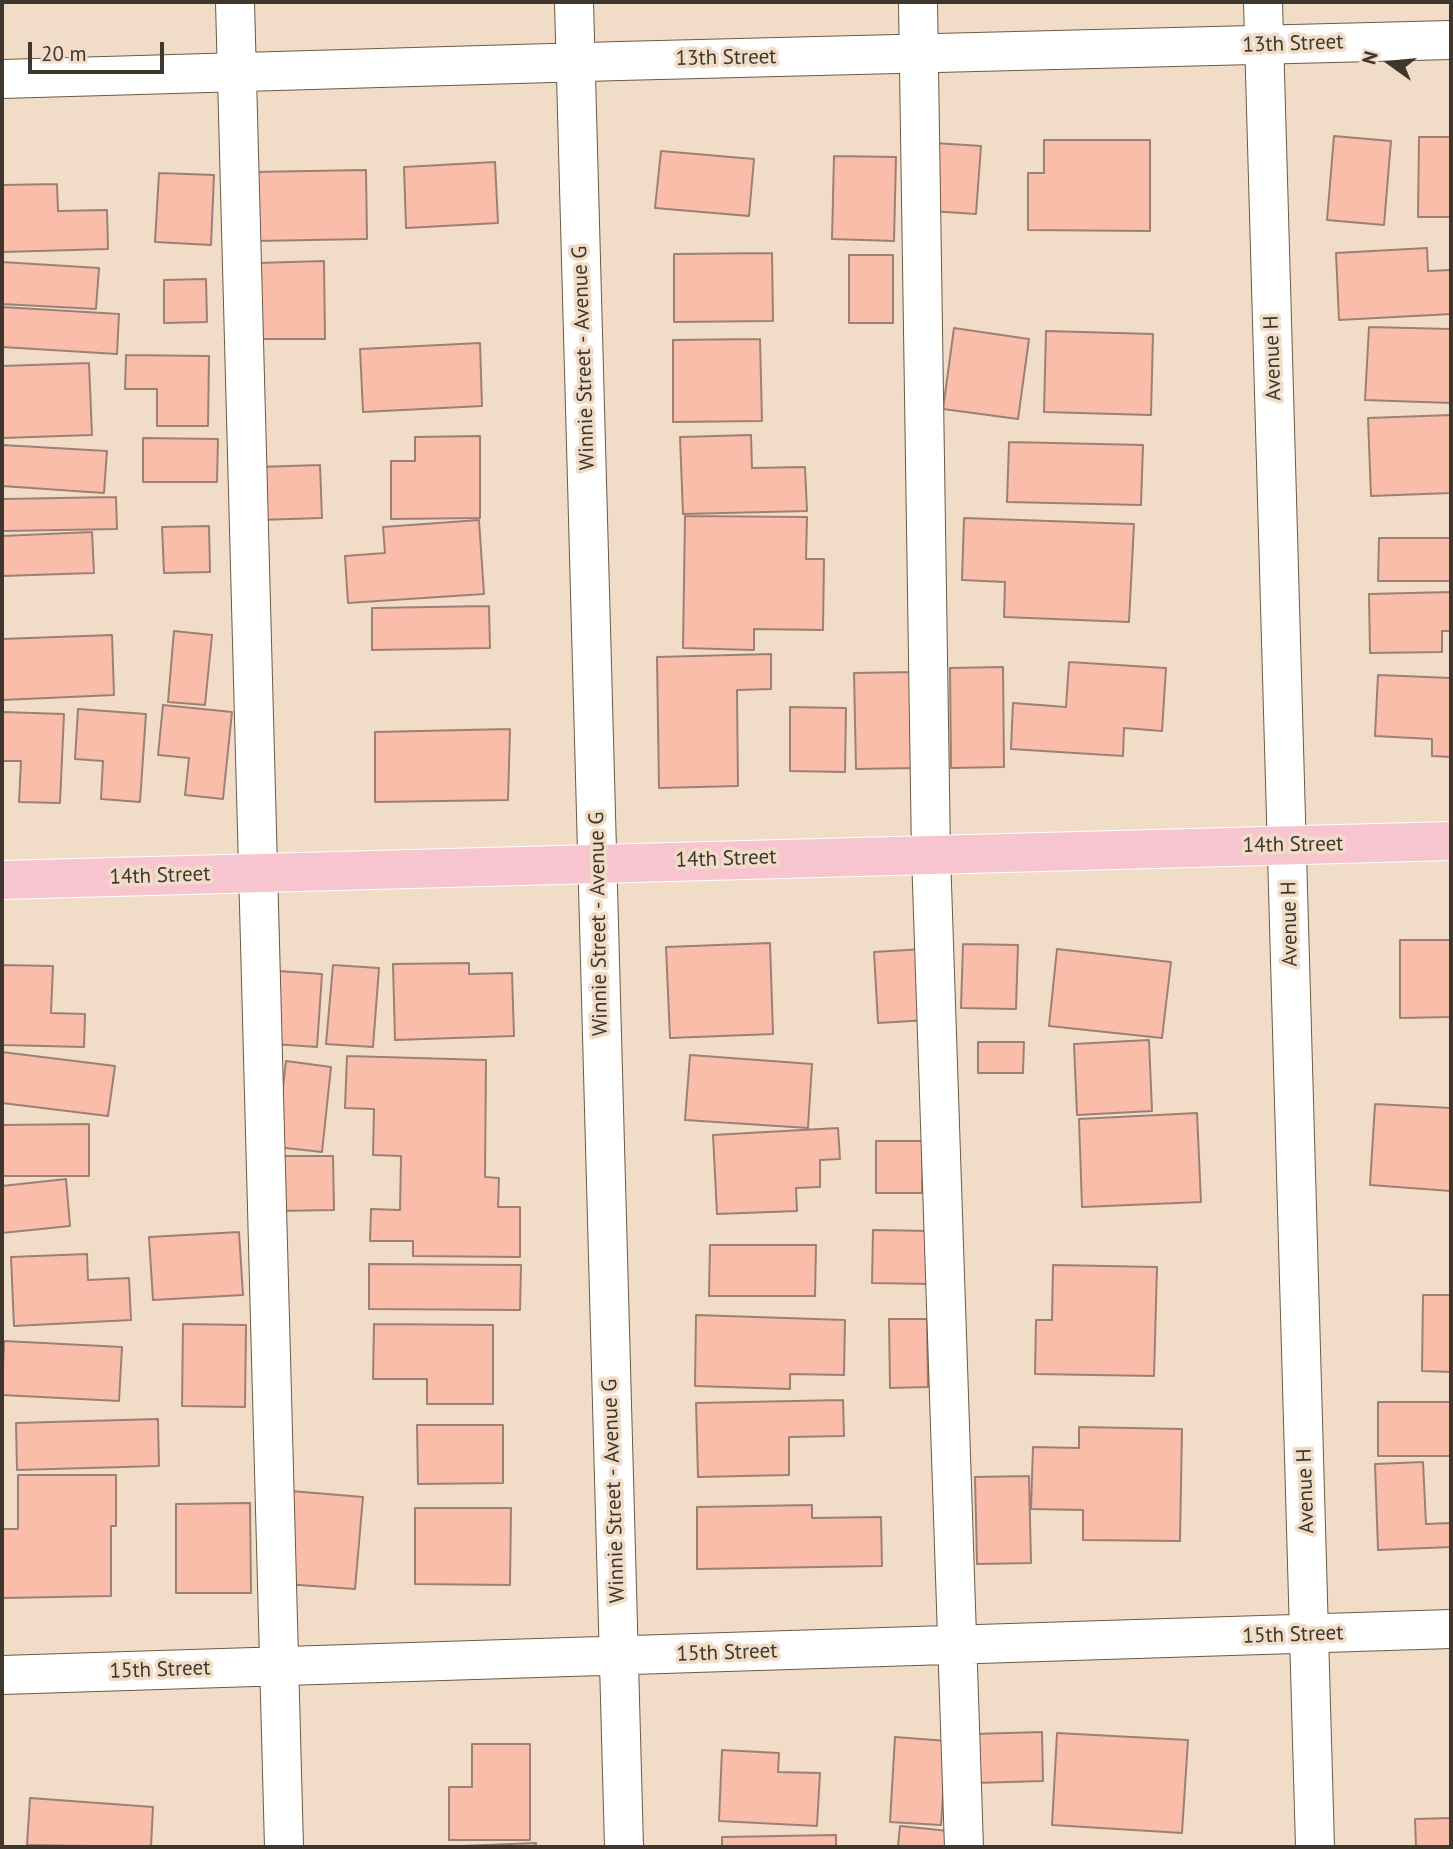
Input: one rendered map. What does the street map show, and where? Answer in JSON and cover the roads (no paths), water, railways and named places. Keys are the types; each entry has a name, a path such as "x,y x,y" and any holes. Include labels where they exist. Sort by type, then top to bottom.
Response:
{"main road":[{"name":"14th Street","path":"2,880 1451,841"}],"street":[{"path":"235,2 284,1847"},
{"name":"Winnie Street - Avenue G","path":"574,2 624,1847"},
{"path":"918,2 931,854 964,1847"},
{"name":"Avenue H","path":"1263,2 1315,1847"},
{"name":"13th Street","path":"2,79 1451,40"},
{"name":"15th Street","path":"2,1675 1451,1629"}]}
